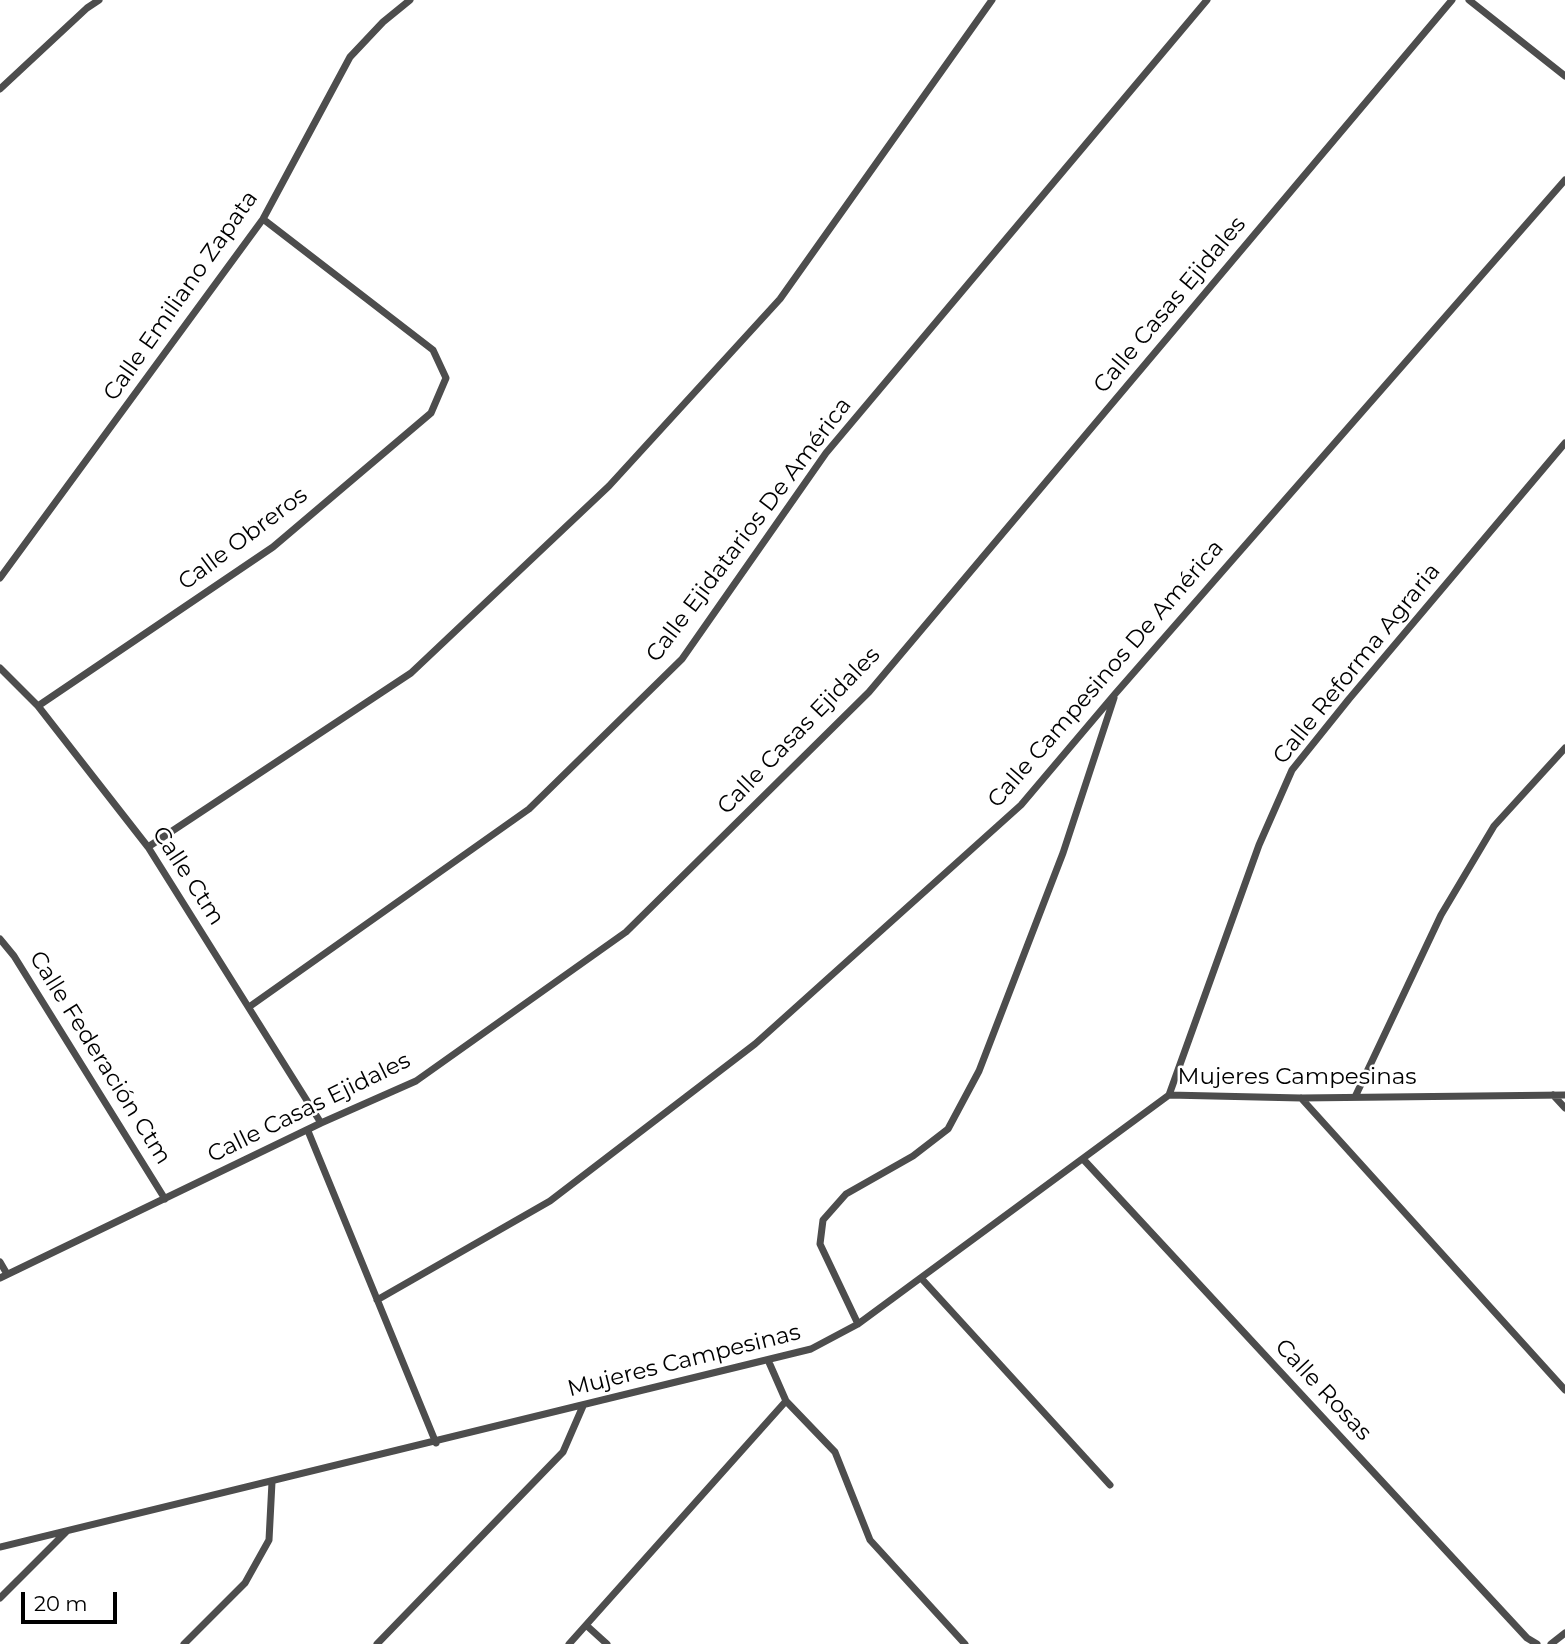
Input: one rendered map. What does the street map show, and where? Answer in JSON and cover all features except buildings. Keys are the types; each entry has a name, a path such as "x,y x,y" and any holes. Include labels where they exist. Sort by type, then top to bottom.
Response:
{"street":[{"path":"0,89 86,8 99,0"},
{"name":"Calle Emiliano Zapata","path":"0,578 263,219 350,57 383,22 410,0"},
{"path":"148,847 411,673 609,486 780,299 992,0"},
{"name":"Calle Ejidatarios De América","path":"249,1007 529,809 682,659 826,453 1207,0"},
{"name":"Calle Casas Ejidales","path":"4,1276 321,1123 416,1081 626,932 869,692 1452,0"},
{"path":"1469,0 1565,76"},
{"name":"Calle Campesinos De América","path":"377,1300 550,1201 755,1044 1021,805 1565,180"},
{"name":"Calle Obreros","path":"38,706 273,547 430,413 446,378 433,350 263,219"},
{"name":"Calle Reforma Agraria","path":"1169,1095 1259,845 1292,770 1565,443"},
{"name":"Calle Ctm","path":"0,668 38,706 148,847 321,1123"},
{"path":"858,1324 820,1244 823,1220 846,1194 913,1156 948,1129 979,1071 1048,891 1115,694"},
{"path":"1356,1097 1441,915 1494,826 1565,748"},
{"name":"Calle Federación Ctm","path":"0,939 14,956 165,1199"},
{"name":"Mujeres Campesinas","path":"0,1548 811,1349 858,1324 1169,1095 1301,1098 1565,1095"},
{"path":"1553,1095 1565,1108"},
{"path":"1301,1098 1565,1390"},
{"path":"308,1130 436,1443"},
{"name":"Calle Rosas","path":"1083,1159 1527,1638 1537,1644"},
{"path":"0,1262 4,1276"},
{"path":"921,1278 1110,1485"},
{"path":"768,1360 786,1401 835,1452 870,1540 965,1644"},
{"path":"569,1644 786,1401"},
{"path":"377,1644 563,1452 583,1406"},
{"path":"184,1644 245,1583 269,1540 272,1482"},
{"path":"0,1598 66,1531"},
{"path":"586,1625 607,1644"},
{"path":"1551,1644 1565,1633"}]}
